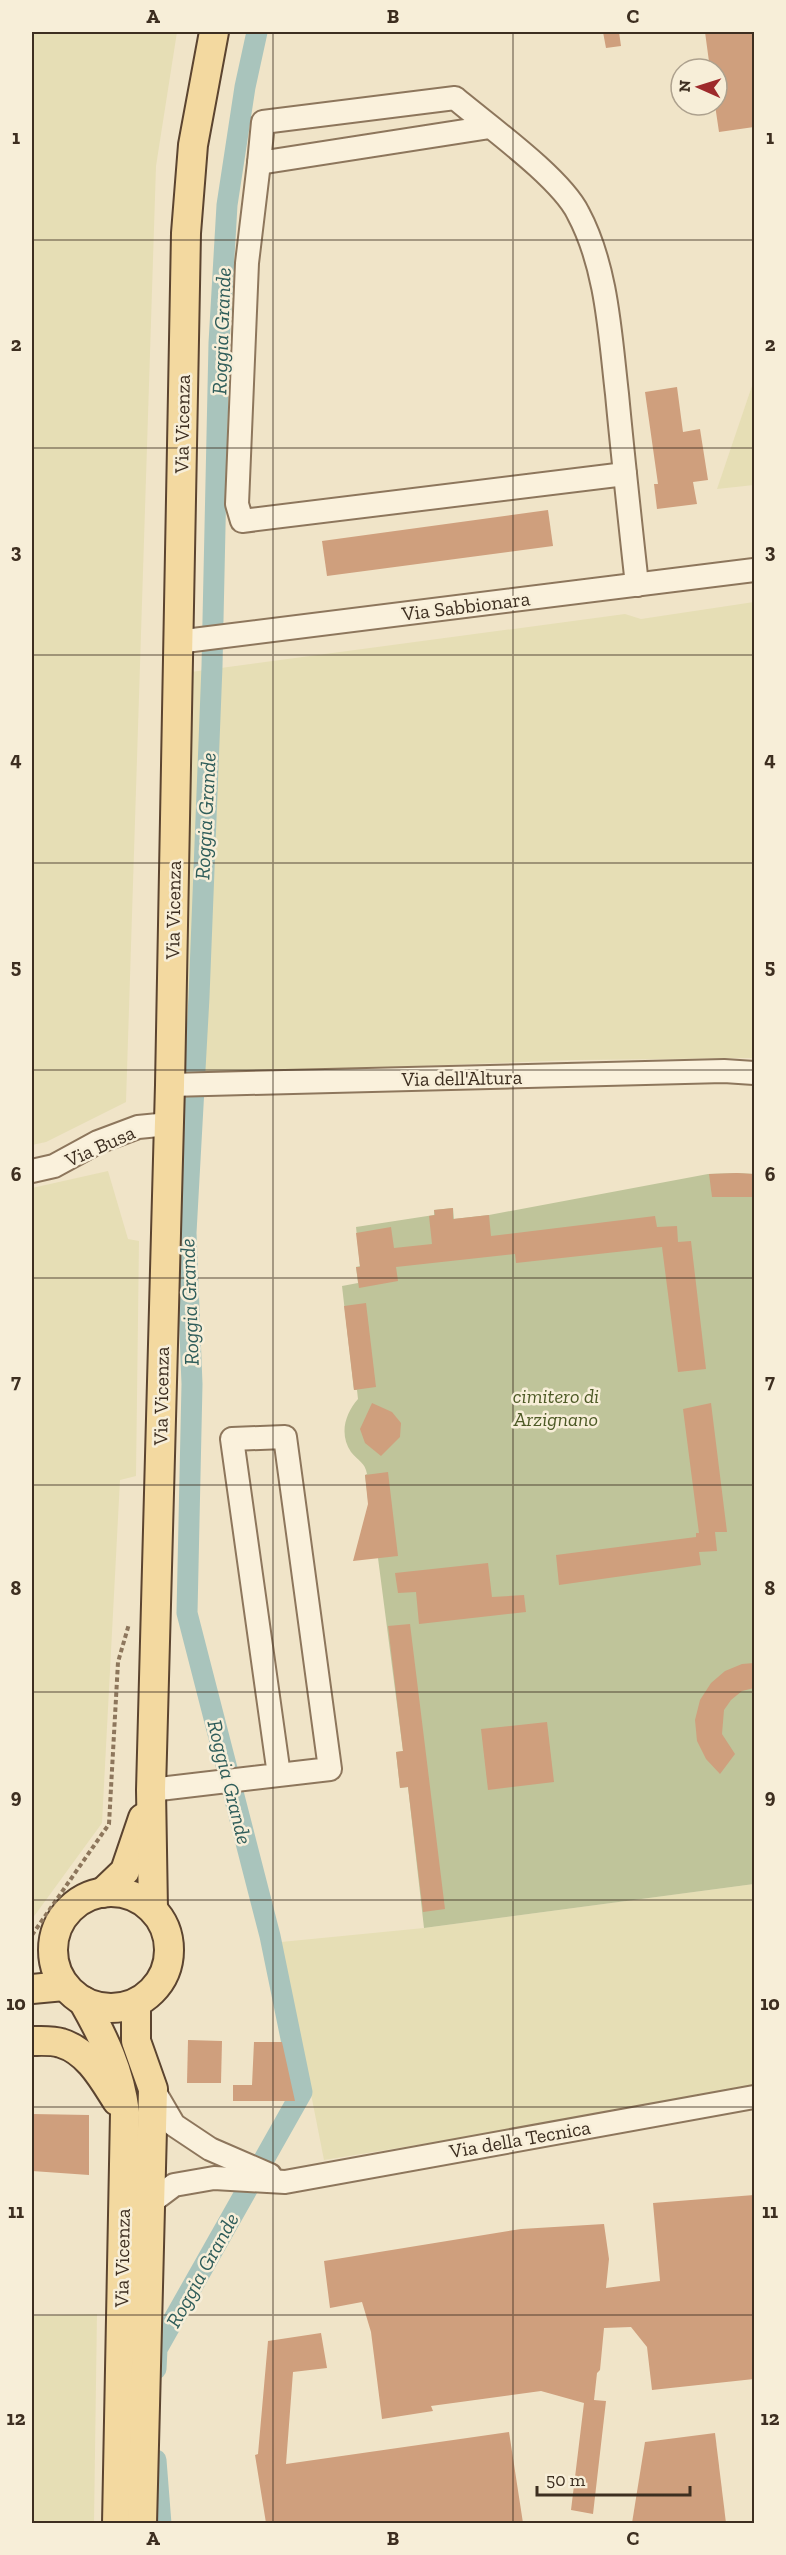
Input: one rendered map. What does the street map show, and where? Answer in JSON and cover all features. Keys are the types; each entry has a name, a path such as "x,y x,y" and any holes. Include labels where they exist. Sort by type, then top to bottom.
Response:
{"main road":[{"name":"Via Vicenza","path":"142,2523 153,2090 136,2041 136,2003 151,1992 162,1978 168,1961 169,1943 164,1925 153,1910 151,1790 170,1085 186,233 193,145 214,32"},
{"name":"Via Vicenza","path":"117,2523 124,2113 122,2088 113,2060 74,1994 56,1971 53,1955 43,1937 60,1922 71,1908 85,1898 102,1893 125,1871 151,1790"},
{"path":"102,1893 130,1895 153,1910"},
{"path":"32,1956 43,1937"},
{"path":"32,1989 74,1994 100,2008 119,2008 136,2003"},
{"path":"32,2041 60,2043 89,2061 124,2113"}],"street":[{"path":"625,474 242,521 237,504 246,272 263,122 456,98 554,182 578,211 600,273 611,338 637,585"},
{"path":"259,163 490,127"},
{"name":"Via Sabbionara","path":"178,641 754,570"},
{"name":"Via dell'Altura","path":"170,1085 724,1071 754,1073"},
{"name":"Via Busa","path":"32,1171 54,1166 98,1142 138,1127 169,1124"},
{"path":"151,1790 220,1783 330,1769 285,1437 232,1439 279,1775"},
{"path":"153,2090 174,2125 210,2149 285,2182"},
{"name":"Via della Tecnica","path":"150,2204 174,2185 214,2178 285,2182 754,2097"}],"path":[{"path":"43,1937 109,1824 118,1662 129,1624"}],"shaded area":[{"path":"32,32 177,32 156,166 126,1102 46,1142 32,1145"},
{"path":"754,380 754,485 717,489"},
{"path":"754,602 754,1058 576,1060 182,1075 191,672 625,614 641,619"},
{"path":"108,1171 128,1239 139,1241 136,1476 120,1480 102,1823 32,1919 32,1188"},
{"path":"754,1884 754,2086 559,2122 324,2160 281,1942 424,1928"},
{"path":"97,2314 94,2523 32,2523 32,2316"}],"green space":[{"name":"cimitero di Arzignano","path":"708,1174 754,1174 754,1884 424,1928 408,1787 400,1788 396,1752 403,1751 378,1558 375,1558 365,1475 367,1474 363,1464 351,1452 345,1438 347,1418 358,1399 357,1390 354,1390 342,1286 358,1283 356,1267 360,1266 356,1227 434,1215 434,1210 453,1208 454,1219 489,1215"}],"building":[{"path":"603,32 619,32 621,46 606,48"},
{"path":"705,32 754,32 754,127 719,132 717,117 729,117 729,57 708,57"},
{"path":"677,387 683,432 700,429 708,480 693,482 697,504 657,509 654,484 658,484 645,392"},
{"path":"548,510 553,546 327,576 322,541"},
{"path":"709,1174 754,1174 754,1197 712,1197"},
{"path":"453,1208 453,1219 489,1215 491,1236 655,1216 657,1227 677,1226 678,1242 691,1241 706,1369 678,1372 662,1247 516,1263 515,1254 396,1267 398,1281 359,1288 356,1267 360,1267 356,1233 391,1227 394,1248 432,1244 429,1216 435,1215 434,1210"},
{"path":"366,1303 376,1387 354,1390 344,1306"},
{"path":"372,1403 392,1412 401,1423 400,1437 381,1456 365,1443 360,1429"},
{"path":"711,1403 727,1532 715,1532 717,1551 699,1552 701,1565 559,1585 556,1555 696,1537 696,1533 699,1533 683,1409"},
{"path":"388,1472 398,1556 353,1561 368,1504 365,1475"},
{"path":"488,1563 492,1597 524,1595 526,1612 419,1624 416,1592 398,1593 395,1573"},
{"path":"410,1624 445,1909 423,1912 408,1787 400,1788 396,1752 403,1751 388,1626"},
{"path":"754,1663 754,1688 742,1691 724,1710 722,1734 735,1754 720,1774 706,1759 697,1741 695,1720 700,1700 711,1683 725,1671 742,1664"},
{"path":"547,1722 554,1782 488,1790 481,1729"},
{"path":"188,2040 222,2041 221,2083 187,2083"},
{"path":"254,2042 282,2042 295,2101 233,2101 233,2085 252,2085"},
{"path":"32,2114 89,2115 89,2175 32,2171"},
{"path":"754,2195 754,2379 652,2390 647,2347 631,2327 604,2328 600,2370 597,2373 594,2400 606,2401 593,2514 571,2510 584,2403 541,2391 431,2406 433,2411 382,2419 371,2332 362,2302 330,2308 324,2261 521,2229 604,2224 609,2259 606,2288 660,2281 653,2203"},
{"path":"321,2333 327,2368 293,2372 286,2464 509,2432 523,2523 266,2523 255,2455 258,2454 268,2341"},
{"path":"715,2433 726,2523 632,2523 645,2442"}],"waterway":[{"name":"Roggia Grande","path":"156,2369 157,2349 302,2092 270,1936 187,1613 192,1384 186,1233 199,997 212,666 219,343 227,205 245,87 257,32"},
{"name":"Roggia Grande","path":"156,2460 161,2524"}]}
